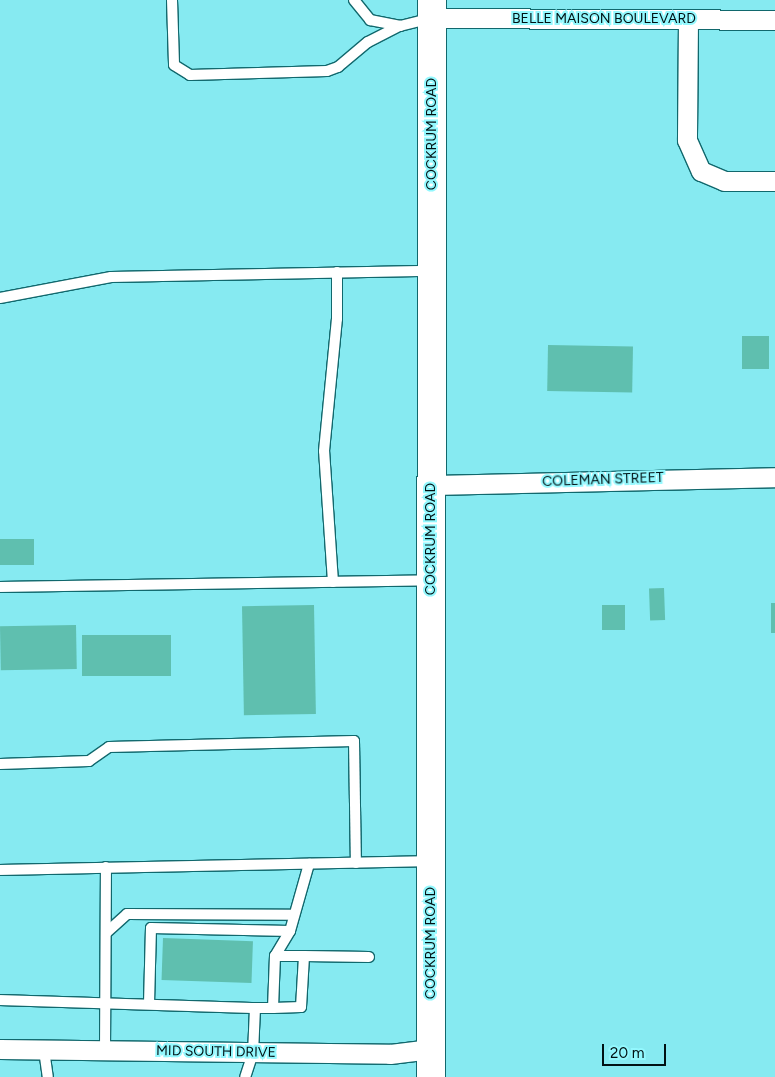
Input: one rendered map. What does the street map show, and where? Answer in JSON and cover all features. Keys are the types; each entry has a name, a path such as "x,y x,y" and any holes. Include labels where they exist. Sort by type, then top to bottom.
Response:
{"main road":[{"name":"COCKRUM ROAD","path":"431,1077 432,9"}],"street":[{"name":"BELLE MAISON BOULEVARD","path":"432,9 688,20 775,20"},
{"path":"688,20 687,140 701,171 724,181 775,180"},
{"name":"COLEMAN STREET","path":"432,485 775,477"},
{"name":"MID SOUTH DRIVE","path":"0,1049 390,1054 431,1049"}],"lane":[{"path":"172,0 174,65 190,75 327,71 338,67 368,42 432,9"},
{"path":"354,0 370,20 400,26"},
{"path":"0,298 112,277 432,271"},
{"path":"333,582 324,451 337,319 337,272"},
{"path":"0,587 431,580"},
{"path":"0,764 89,761 109,747 354,741 356,863"},
{"path":"0,870 106,866 431,861"},
{"path":"273,1008 275,956 290,931 309,864"},
{"path":"105,1051 106,866"},
{"path":"106,933 127,914 293,915"},
{"path":"149,1004 151,928 290,931"},
{"path":"275,956 369,957"},
{"path":"0,1000 105,1001 255,1008 302,1007 304,956"},
{"path":"245,1077 254,1053 255,1008"},
{"path":"44,1050 48,1077"}],"building":[{"path":"742,336 769,336 769,369 742,369"},
{"path":"548,345 633,346 632,392 547,391"},
{"path":"0,539 34,539 34,565 0,565"},
{"path":"664,588 665,620 650,621 649,589"},
{"path":"771,603 775,603 775,633 771,633"},
{"path":"314,605 316,714 244,715 242,606"},
{"path":"602,605 625,605 625,630 602,630"},
{"path":"76,625 77,669 1,670 0,626"},
{"path":"82,635 171,635 171,676 82,676"},
{"path":"163,938 253,941 251,983 162,980"}]}
